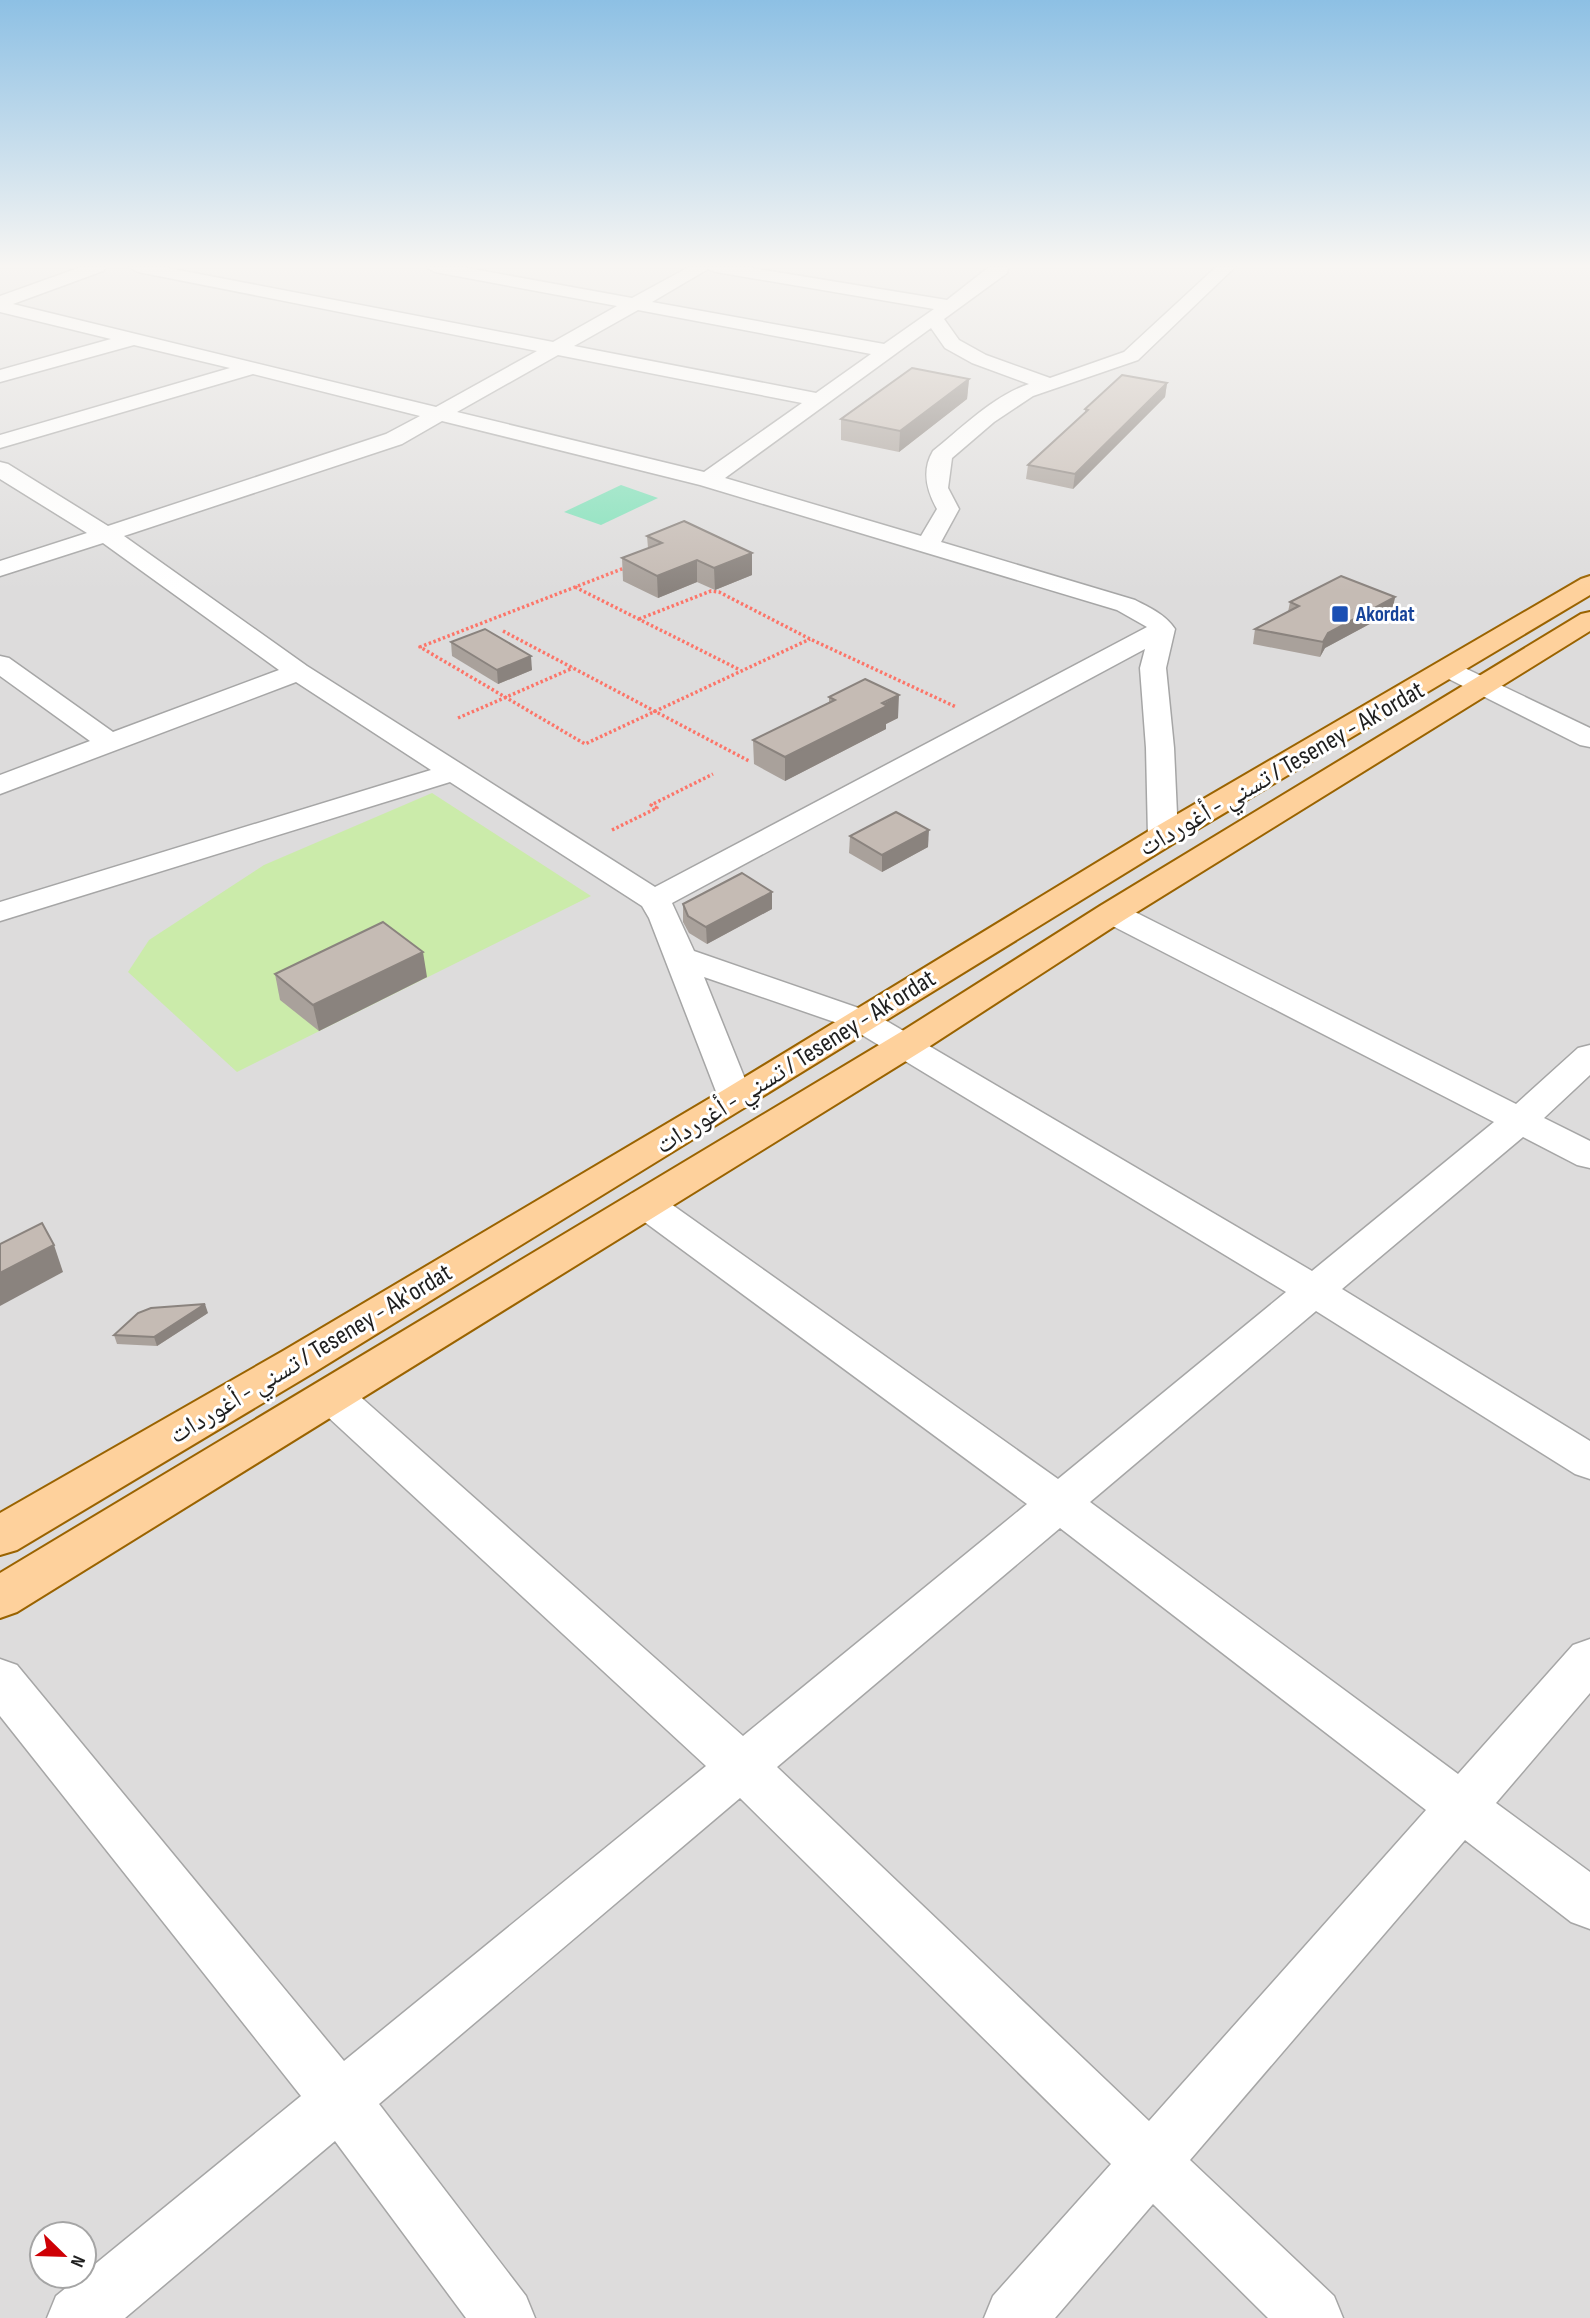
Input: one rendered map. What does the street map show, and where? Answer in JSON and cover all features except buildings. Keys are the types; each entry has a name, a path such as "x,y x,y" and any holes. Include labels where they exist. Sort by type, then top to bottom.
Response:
{"main road":[{"name":"تسني - أغوردات / Teseney - Ak'ordat","path":"0,1536 298,1362 1163,836 1590,584"},
{"path":"0,1598 904,1045 1590,620"}],"street":[{"path":"0,442 229,375"},
{"path":"284,375 708,480 1126,605 1155,621 1162,629"},
{"path":"0,569 366,451 394,439 509,375"},
{"path":"691,375 820,400"},
{"path":"708,480 854,375"},
{"path":"1023,375 1047,384"},
{"path":"927,545 947,509 937,488 941,456 987,418 1026,392 1079,375"},
{"path":"0,469 107,535 298,672 654,900 664,918 735,1098"},
{"path":"1162,629 1153,667 1160,748 1163,836"},
{"path":"654,900 1162,629"},
{"path":"0,664 110,743"},
{"path":"1450,669 1590,739"},
{"path":"0,785 298,672"},
{"path":"0,912 456,771"},
{"path":"1112,914 1590,1156"},
{"path":"679,957 861,1020 1314,1291 1590,1462"},
{"path":"78,2318 1521,1119 1590,1056"},
{"path":"644,1203 1059,1503 1590,1904"},
{"path":"331,1395 742,1767 1312,2318"},
{"path":"1015,2318 1590,1658"},
{"path":"0,1680 340,2100 504,2318"}],"path":[{"path":"630,566 420,647 585,744 810,639"},
{"path":"575,587 741,671"},
{"path":"639,619 711,591 719,592 810,639 957,707"},
{"path":"503,631 749,761"},
{"path":"458,718 574,668"},
{"path":"612,830 657,808 651,805 713,774"}],"shaded area":[{"path":"0,375 1590,375 1590,2318 0,2318"}],"green space":[{"path":"621,485 658,498 601,525 564,512"},
{"path":"432,793 591,896 237,1072 128,972 149,940 264,865"}],"place":[{"name":"Akordat","path":"1340,614"}]}
